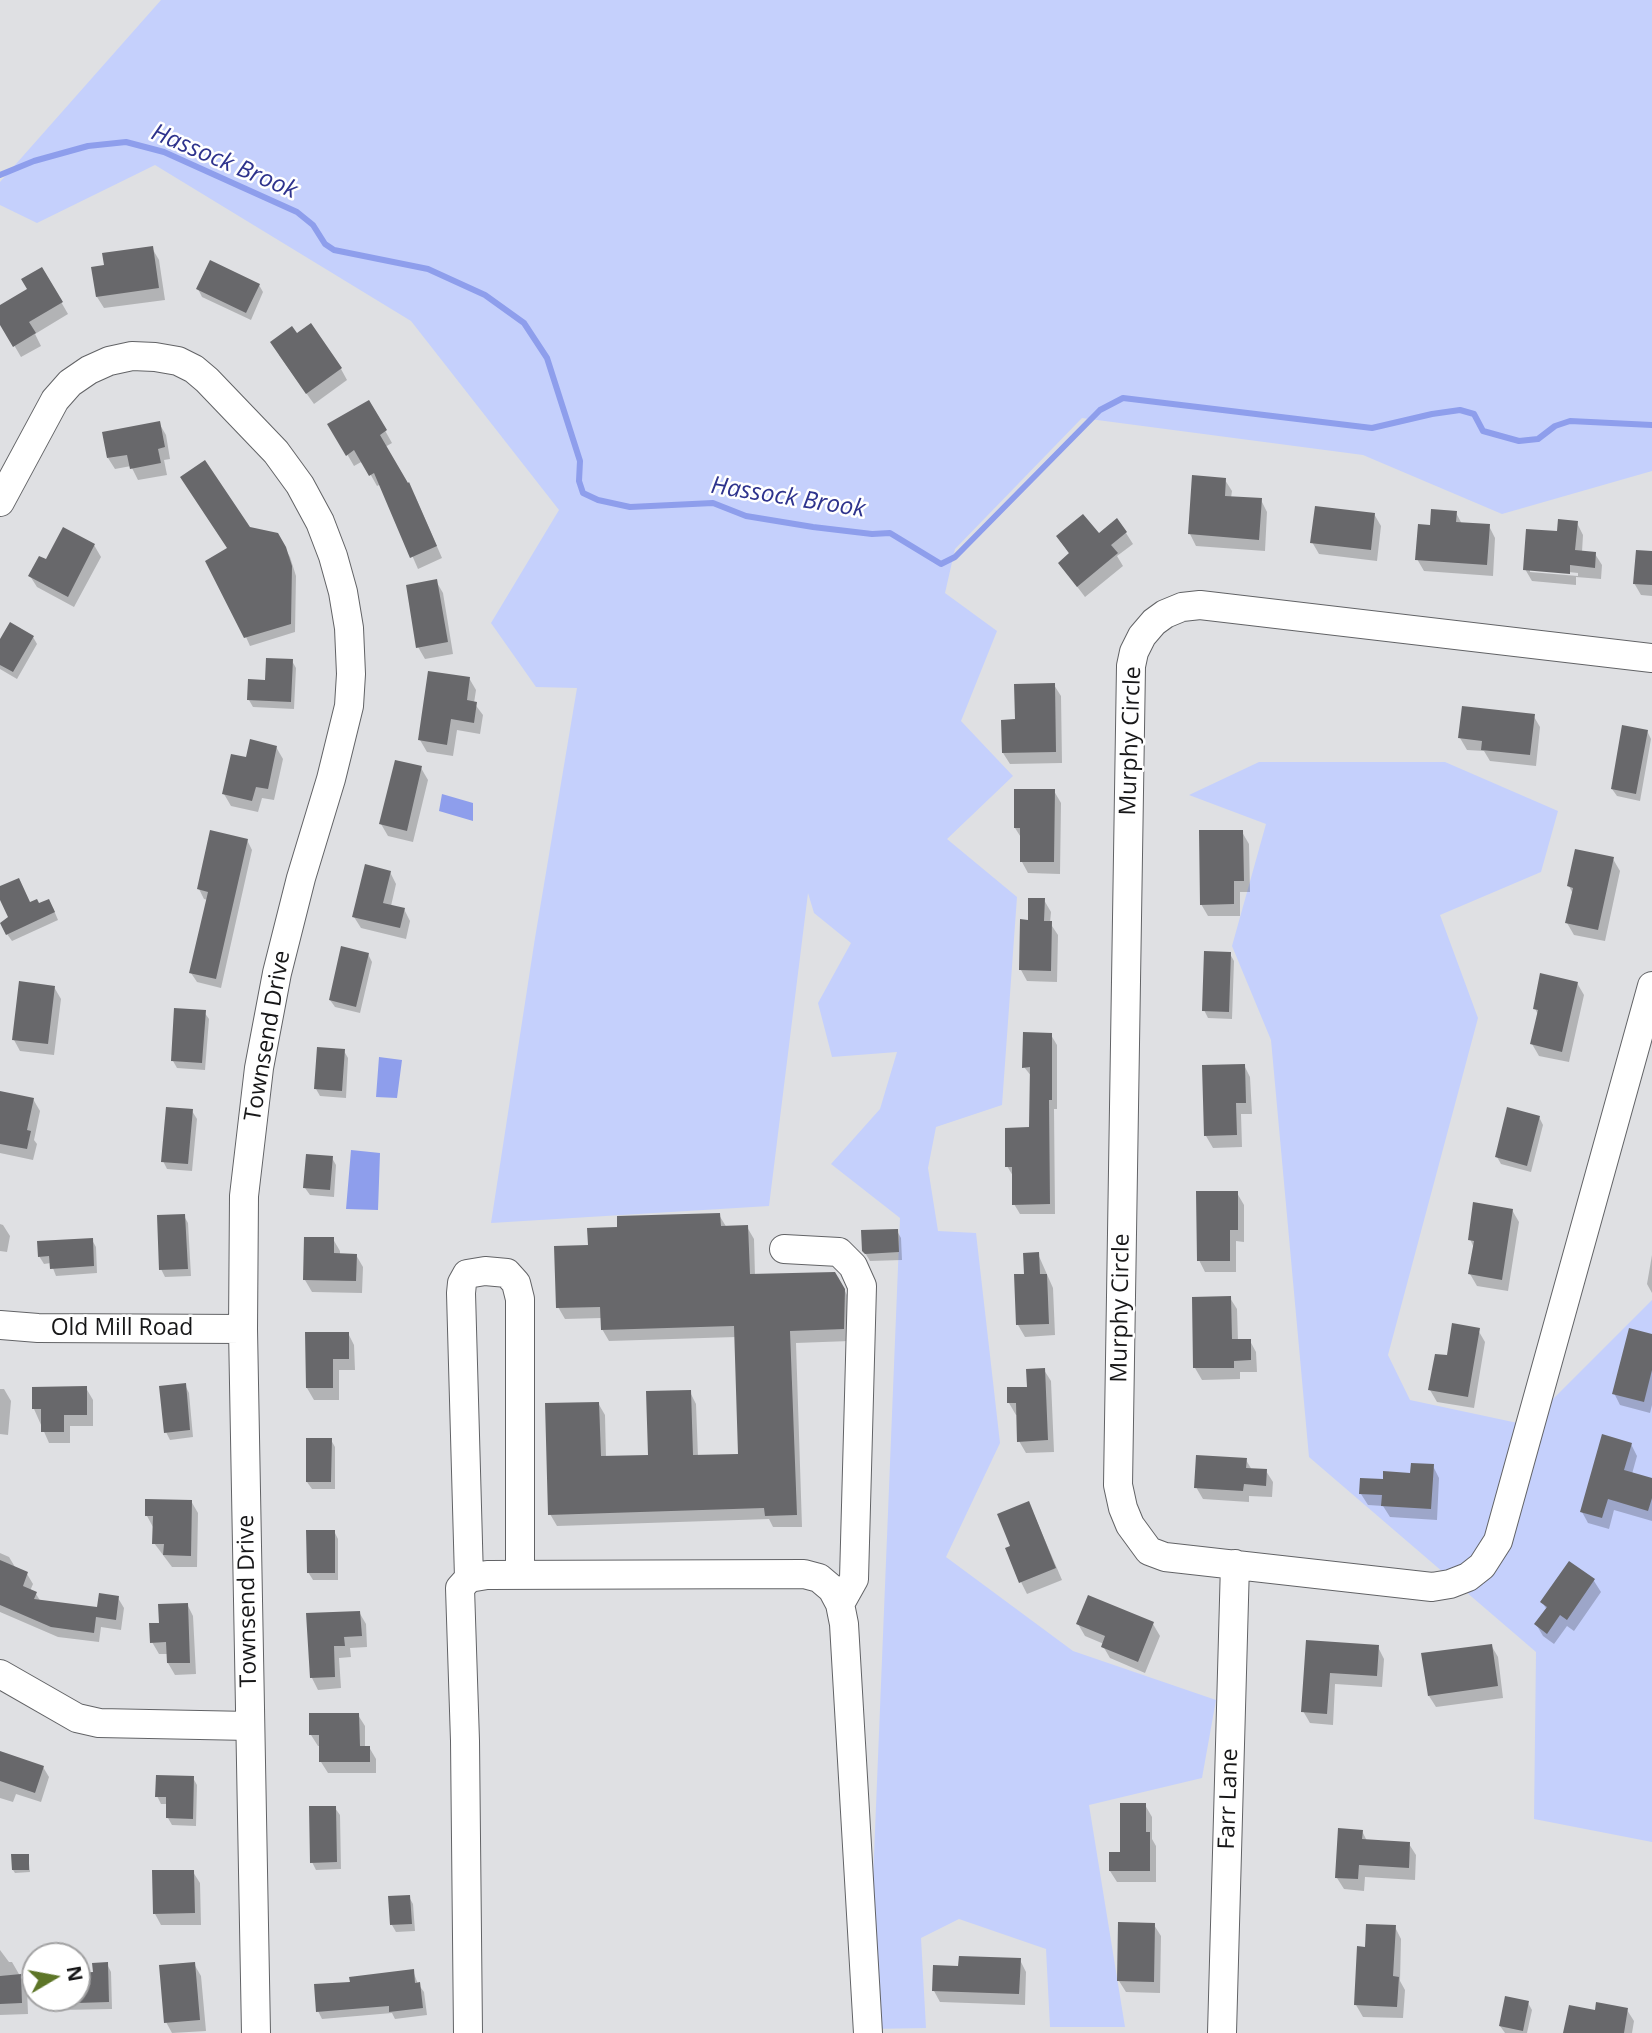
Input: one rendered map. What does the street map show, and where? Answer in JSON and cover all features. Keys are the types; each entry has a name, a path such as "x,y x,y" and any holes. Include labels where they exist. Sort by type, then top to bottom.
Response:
{"street":[{"name":"Townsend Drive","path":"0,502 55,400 70,383 89,370 132,356 155,356 178,361 207,380 276,452 300,485 334,556 343,592 349,628 349,706 277,973 259,1068 244,1196 243,1329 256,2033"},
{"name":"Murphy Circle","path":"1652,658 1200,605 1182,607 1154,622 1142,636 1130,666 1118,1485 1130,1525 1149,1550 1165,1557 1432,1587 1468,1577 1482,1566 1493,1552 1652,986"},
{"path":"784,1249 839,1252 853,1266 862,1286 854,1579 840,1604"},
{"path":"469,1578 461,1293 462,1283 467,1275 485,1271 507,1273 516,1283 520,1299 520,1574"},
{"name":"Old Mill Road","path":"0,1325 38,1328 243,1329"},
{"name":"Farr Lane","path":"1222,2033 1235,1564"},
{"path":"468,2033 465,1741 460,1588 469,1578 486,1575 804,1574 819,1578 832,1589 840,1604 844,1624 868,2033"},
{"path":"0,1674 77,1718 100,1723 250,1726"}],"shaded area":[{"path":"161,0 1652,0 1652,471 1502,514 1363,455 1082,418 955,549 945,593 997,631 961,721 1013,776 947,839 1017,897 1002,1105 936,1127 928,1168 938,1231 976,1233 1000,1443 946,1557 1073,1651 1216,1700 1202,1778 1089,1805 1125,2027 1050,2027 1046,1949 959,1919 921,1938 926,2028 871,2029 868,2002 900,1218 831,1164 880,1109 897,1052 832,1057 818,1003 851,943 814,913 808,893 769,1206 491,1223 577,688 536,687 491,623 559,510 411,321 155,165 37,223 0,205 0,182"},
{"path":"1259,762 1445,762 1558,811 1541,872 1440,915 1478,1018 1388,1355 1410,1400 1527,1425 1652,1300 1652,1842 1534,1819 1536,1652 1309,1457 1271,1040 1232,946 1266,824 1189,795"}],"water":[{"path":"442,794 473,803 473,821 439,811"},
{"path":"379,1057 402,1060 397,1098 376,1097"},
{"path":"351,1150 380,1153 378,1210 346,1209"}],"building":[{"path":"153,246 159,288 96,297 91,267 104,265 102,253"},
{"path":"210,260 260,284 246,313 196,289"},
{"path":"42,267 63,302 29,322 36,333 13,347 0,325 0,305 27,289 21,279"},
{"path":"311,323 342,368 306,394 270,342 292,326 297,333"},
{"path":"369,400 387,430 380,435 409,482 437,546 410,558 374,473 369,476 354,450 346,456 327,424"},
{"path":"160,421 165,447 158,449 161,463 130,469 127,455 107,458 102,432"},
{"path":"205,460 250,527 278,533 286,547 292,566 291,624 244,638 205,561 227,548 180,477"},
{"path":"1192,475 1226,478 1225,496 1262,498 1259,540 1188,534"},
{"path":"1315,506 1375,513 1371,550 1310,543"},
{"path":"1431,509 1457,511 1456,522 1490,524 1487,565 1415,560 1418,524 1430,525"},
{"path":"1083,514 1099,533 1117,518 1127,532 1111,545 1118,553 1077,587 1058,563 1069,553 1056,536"},
{"path":"1558,519 1578,521 1575,550 1596,552 1595,568 1570,565 1570,574 1523,570 1526,529 1557,531"},
{"path":"63,527 95,544 68,597 28,576 39,556 46,559"},
{"path":"1636,550 1652,551 1652,585 1633,584"},
{"path":"437,579 448,642 416,648 406,585"},
{"path":"10,622 34,636 13,672 0,665 0,639"},
{"path":"266,658 293,659 291,702 247,700 248,679 265,680"},
{"path":"428,671 470,677 467,700 477,702 474,723 451,719 447,745 418,740"},
{"path":"1055,683 1056,752 1002,753 1001,720 1015,719 1014,684"},
{"path":"1462,706 1535,714 1530,755 1481,750 1482,741 1458,738"},
{"path":"1622,725 1648,730 1636,794 1611,789"},
{"path":"250,739 277,746 268,789 256,787 252,801 222,794 231,754 246,757"},
{"path":"395,760 422,766 407,831 379,824"},
{"path":"1014,789 1055,789 1054,862 1020,862 1020,828 1014,828"},
{"path":"210,830 248,839 216,979 189,973 208,892 197,889"},
{"path":"1199,830 1243,830 1244,881 1234,881 1234,904 1200,905"},
{"path":"1575,849 1614,857 1598,930 1565,923 1573,888 1567,886"},
{"path":"365,864 391,871 383,903 405,908 400,928 352,917"},
{"path":"19,878 30,902 37,899 39,903 49,899 55,912 6,935 0,923 8,917 0,900 0,886"},
{"path":"1028,898 1045,898 1044,921 1052,921 1051,971 1019,970 1020,919 1028,920"},
{"path":"341,946 369,953 356,1007 329,1000"},
{"path":"1204,951 1231,952 1229,1012 1202,1011"},
{"path":"1540,973 1578,982 1562,1052 1530,1044 1538,1010 1533,1009"},
{"path":"19,981 55,986 48,1044 12,1040"},
{"path":"174,1008 206,1010 202,1063 171,1061"},
{"path":"1023,1032 1052,1033 1052,1100 1049,1100 1050,1204 1012,1205 1012,1167 1005,1167 1005,1128 1029,1127 1030,1067 1022,1068"},
{"path":"317,1047 345,1049 342,1091 314,1089"},
{"path":"1245,1064 1246,1103 1236,1103 1237,1135 1204,1136 1202,1065"},
{"path":"0,1091 34,1098 27,1130 31,1131 27,1149 0,1144"},
{"path":"166,1107 193,1109 188,1164 161,1162"},
{"path":"1507,1107 1540,1116 1527,1166 1495,1157"},
{"path":"306,1154 333,1156 330,1190 303,1188"},
{"path":"1196,1191 1238,1191 1238,1230 1230,1230 1230,1261 1197,1261"},
{"path":"1473,1202 1513,1209 1502,1280 1468,1274 1474,1241 1468,1240"},
{"path":"720,1213 721,1226 748,1225 750,1274 835,1272 845,1289 844,1329 790,1331 797,1515 765,1516 764,1508 548,1515 545,1403 599,1402 601,1456 648,1455 646,1391 691,1390 693,1455 738,1454 734,1326 601,1330 600,1307 556,1308 554,1246 588,1245 587,1228 617,1227 617,1216"},
{"path":"185,1214 188,1269 159,1270 157,1215"},
{"path":"898,1229 899,1252 865,1254 862,1251 861,1230"},
{"path":"304,1237 334,1237 334,1253 357,1254 356,1281 303,1280"},
{"path":"93,1238 94,1266 50,1269 49,1256 38,1257 37,1241"},
{"path":"1039,1252 1040,1274 1047,1274 1049,1324 1016,1325 1014,1274 1024,1274 1023,1253"},
{"path":"1231,1296 1232,1339 1251,1339 1251,1360 1234,1361 1234,1368 1193,1368 1192,1297"},
{"path":"1452,1323 1480,1328 1468,1397 1428,1390 1435,1354 1447,1355"},
{"path":"1629,1328 1652,1334 1652,1370 1644,1402 1612,1394"},
{"path":"305,1332 349,1332 349,1359 333,1359 333,1388 306,1388"},
{"path":"1045,1368 1048,1440 1017,1442 1016,1403 1007,1403 1007,1387 1027,1387 1026,1369"},
{"path":"186,1383 190,1430 164,1433 159,1386"},
{"path":"87,1386 87,1415 64,1415 64,1432 41,1432 41,1409 32,1409 32,1387"},
{"path":"1602,1434 1632,1443 1624,1470 1652,1478 1652,1498 1648,1511 1608,1499 1602,1518 1580,1512"},
{"path":"306,1438 332,1438 331,1482 306,1482"},
{"path":"1196,1455 1247,1458 1246,1468 1267,1469 1266,1486 1244,1484 1243,1491 1194,1488"},
{"path":"1411,1463 1434,1464 1431,1509 1381,1506 1382,1495 1359,1494 1360,1478 1383,1479 1383,1471 1410,1473"},
{"path":"145,1499 192,1500 191,1556 163,1555 164,1544 152,1544 153,1516 145,1516"},
{"path":"1029,1501 1056,1568 1019,1583 1005,1548 1010,1546 997,1514"},
{"path":"306,1530 335,1530 335,1573 307,1573"},
{"path":"0,1560 28,1572 23,1586 37,1592 34,1599 97,1607 99,1593 119,1596 116,1620 96,1617 94,1633 51,1627 0,1605"},
{"path":"1569,1561 1595,1579 1567,1620 1560,1615 1547,1634 1534,1624 1547,1607 1540,1602"},
{"path":"1088,1595 1154,1622 1138,1662 1101,1647 1105,1636 1076,1624"},
{"path":"188,1603 190,1663 167,1663 166,1642 150,1643 149,1623 159,1623 158,1604"},
{"path":"360,1611 362,1636 344,1637 345,1646 334,1646 335,1677 310,1678 306,1613"},
{"path":"1306,1640 1379,1645 1377,1676 1330,1673 1327,1714 1301,1712"},
{"path":"1492,1644 1498,1686 1428,1696 1421,1653"},
{"path":"309,1713 359,1713 360,1746 370,1746 370,1762 319,1762 319,1735 309,1735"},
{"path":"0,1751 44,1766 35,1793 0,1781"},
{"path":"156,1775 194,1776 193,1819 166,1818 166,1797 155,1797"},
{"path":"1120,1803 1146,1803 1146,1832 1150,1832 1150,1871 1109,1871 1109,1852 1120,1852"},
{"path":"309,1806 336,1806 337,1862 310,1863"},
{"path":"1338,1828 1363,1830 1362,1839 1410,1842 1409,1868 1359,1865 1358,1879 1335,1878"},
{"path":"11,1854 29,1854 29,1870 12,1870"},
{"path":"152,1870 194,1870 195,1913 153,1914"},
{"path":"410,1895 412,1924 390,1925 388,1896"},
{"path":"1118,1922 1155,1923 1154,1982 1117,1981"},
{"path":"1366,1924 1396,1925 1393,1976 1399,1977 1397,2007 1354,2005 1357,1946 1365,1947"},
{"path":"959,1956 1021,1958 1019,1994 932,1991 933,1965 958,1966"},
{"path":"108,1962 109,2002 91,2003 92,1963"},
{"path":"195,1962 200,2020 164,2023 159,1965"},
{"path":"414,1969 415,1983 420,1982 423,2008 389,2012 389,2006 316,2012 314,1984 350,1982 349,1977"},
{"path":"21,1974 21,2003 0,2004 0,1976"},
{"path":"1505,1996 1529,2001 1523,2031 1499,2026"},
{"path":"1596,2002 1628,2008 1624,2033 1563,2033 1569,2005 1595,2010"}],"waterway":[{"name":"Hassock Brook","path":"0,175 34,161 88,146 126,142 164,152 297,212 313,225 325,244 334,250 428,269 485,295 524,323 547,358 580,461 579,481 583,493 598,500 630,507 713,503 746,516 872,534 890,533 941,564 955,557 1100,410 1123,398 1372,428 1460,410 1474,414 1483,431 1519,441 1538,439 1555,426 1570,421 1652,425"}]}
